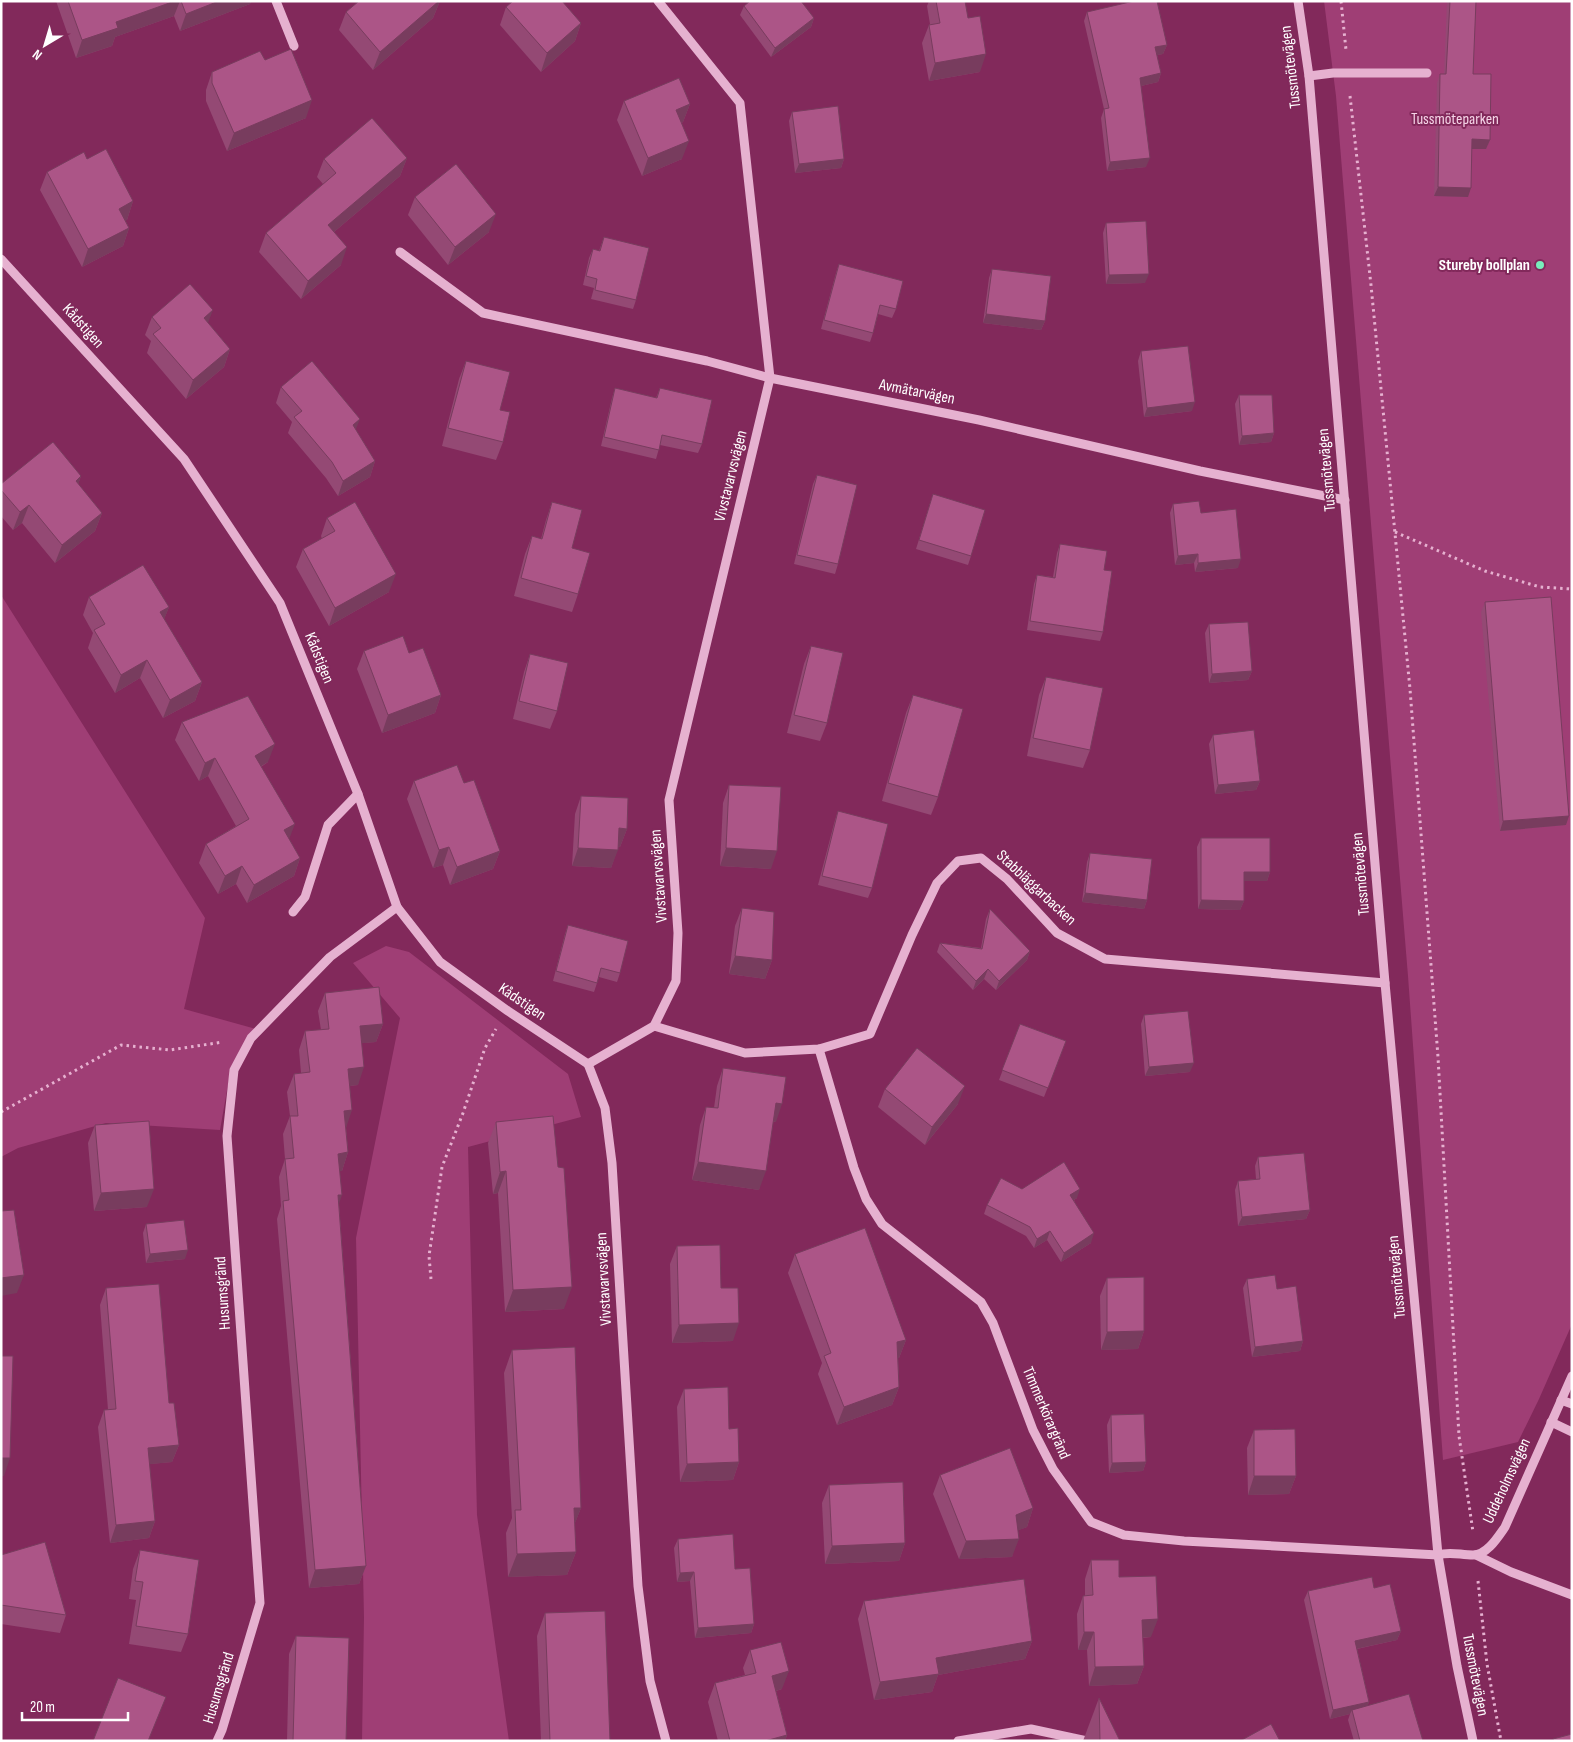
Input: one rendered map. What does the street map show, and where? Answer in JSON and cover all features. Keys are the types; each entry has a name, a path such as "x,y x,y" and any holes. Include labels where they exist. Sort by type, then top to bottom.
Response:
{"street":[{"path":"276,1 294,46"},
{"name":"Vivstavarvsvägen","path":"654,1026 676,981 678,933 669,800 770,378 740,103 658,1"},
{"name":"Tussmötevägen","path":"1298,1 1308,76 1385,983 1438,1555 1457,1666 1473,1741"},
{"path":"1308,76 1333,73 1427,73"},
{"name":"Avmätarvägen","path":"400,252 483,313 707,361 770,378 979,420 1200,470 1345,500"},
{"name":"Kådstigen","path":"1,259 184,460 280,603 358,794 397,907 440,962 508,1011 588,1064"},
{"path":"293,912 305,897 328,825 358,794"},
{"name":"Stabbläggarbacken","path":"654,1026 745,1053 819,1049 870,1034 912,935 937,883 958,861 981,858 1007,878 1057,933 1105,959 1385,983"},
{"name":"Husumsgränd","path":"217,1741 222,1730 260,1603 227,1136 234,1070 251,1038 330,957 397,907"},
{"path":"588,1064 654,1026"},
{"name":"Timmerkörargränd","path":"819,1049 854,1168 866,1199 882,1224 981,1302 993,1323 1033,1430 1053,1469 1091,1522 1124,1535 1176,1540 1438,1555"},
{"name":"Vivstavarvsvägen","path":"588,1064 605,1108 612,1163 638,1586 650,1681 666,1741"},
{"name":"Uddeholmsvägen","path":"1476,1555 1492,1545 1505,1527 1572,1376"},
{"path":"1561,1400 1572,1404"},
{"path":"1551,1422 1572,1432"},
{"path":"1438,1555 1448,1552 1476,1555 1511,1572 1572,1595"},
{"path":"958,1741 1031,1729 1087,1741"}],"path":[{"path":"1341,1 1371,285 1410,689 1438,1057 1460,1436 1476,1555 1487,1664 1501,1741"},
{"path":"1395,532 1485,571 1540,587 1572,589"},
{"path":"431,1279 429,1256 442,1166 463,1113 484,1048 508,1011"},
{"path":"1,1112 121,1045 170,1050 251,1038"}],"green space":[{"name":"Tussmöteparken","path":"1324,1 1572,1 1572,1324 1518,1442 1443,1460 1408,976 1336,96"},
{"path":"1,595 205,918 184,1009 256,1029 229,1079 220,1130 106,1123 18,1148 1,1157"},
{"path":"386,946 409,952 568,1074 581,1117 468,1147 477,1515 509,1741 362,1741 364,1617 356,1238 400,1018 353,963"}],"building":[{"path":"68,1 175,1 116,22 118,28 82,40"},
{"path":"181,1 219,1 186,14"},
{"path":"359,1 439,1 380,52 346,12"},
{"path":"513,1 562,1 581,23 547,53 506,7"},
{"path":"750,1 801,1 814,18 775,48 744,6"},
{"path":"936,1 965,1 968,18 980,16 986,54 935,63 929,25 940,23"},
{"path":"1134,1 1157,1 1167,45 1155,47 1161,73 1140,78 1150,158 1110,162 1104,109 1109,108 1087,12"},
{"path":"1450,1 1476,1 1473,74 1491,74 1490,140 1472,139 1471,188 1438,187 1440,74 1446,74"},
{"path":"291,49 312,100 234,133 212,83 212,72 260,51 265,60"},
{"path":"679,78 690,104 676,110 689,141 648,158 624,101"},
{"path":"838,106 844,159 799,164 792,112"},
{"path":"372,118 407,158 328,225 347,247 308,281 266,233 336,173 324,159"},
{"path":"106,149 133,201 119,209 129,228 88,249 47,172 84,152 87,159"},
{"path":"456,164 496,214 455,247 415,197"},
{"path":"1146,221 1149,274 1109,275 1106,223"},
{"path":"604,237 649,248 636,300 595,290 597,279 586,276 593,249 600,251"},
{"path":"839,264 903,281 896,309 880,305 873,333 824,320"},
{"path":"992,269 1051,276 1045,321 986,314"},
{"path":"190,284 213,310 204,318 230,349 193,380 153,334 161,328 152,317"},
{"path":"1188,346 1195,402 1147,408 1141,351"},
{"path":"312,361 360,419 353,425 375,461 343,481 332,462 294,417 302,411 281,387"},
{"path":"466,361 510,372 500,410 510,412 503,442 448,428"},
{"path":"615,388 657,398 660,388 712,400 702,444 662,435 659,450 604,437"},
{"path":"1239,395 1272,395 1274,433 1242,436"},
{"path":"53,442 81,476 76,481 102,513 62,545 29,505 20,512 1,490 1,484"},
{"path":"817,475 857,485 838,564 797,555"},
{"path":"933,494 985,510 971,556 919,540"},
{"path":"1199,501 1201,513 1236,509 1241,559 1198,563 1198,554 1178,556 1173,504"},
{"path":"355,502 396,574 335,608 303,549 335,531 327,518"},
{"path":"552,502 582,510 572,548 590,553 578,594 521,578 532,536 542,539"},
{"path":"1060,544 1107,551 1104,570 1112,571 1103,632 1030,621 1037,575 1055,578"},
{"path":"143,565 169,607 160,612 202,682 170,700 147,660 121,675 94,630 105,624 89,597"},
{"path":"1551,597 1569,816 1503,821 1485,602"},
{"path":"1248,622 1252,671 1212,674 1209,624"},
{"path":"403,636 409,653 423,648 441,695 388,715 364,651"},
{"path":"811,646 843,653 827,723 794,715"},
{"path":"530,654 568,663 557,711 519,701"},
{"path":"1046,677 1103,688 1090,750 1033,738"},
{"path":"913,695 963,709 938,797 888,783"},
{"path":"248,696 275,744 255,756 295,824 284,830 300,858 254,885 242,866 225,876 206,844 249,819 215,758 205,763 182,722"},
{"path":"1254,730 1260,781 1218,785 1213,735"},
{"path":"457,765 464,783 474,780 500,851 457,867 449,847 439,850 414,781"},
{"path":"729,785 781,787 777,851 726,848"},
{"path":"581,796 628,798 627,829 619,828 618,850 578,848"},
{"path":"838,811 888,824 872,888 822,876"},
{"path":"1201,838 1270,838 1270,872 1244,872 1244,901 1201,900"},
{"path":"1090,853 1152,859 1147,900 1085,893"},
{"path":"742,908 774,912 772,960 735,956"},
{"path":"990,909 1030,951 999,981 988,969 976,981 940,943 982,949"},
{"path":"568,925 628,941 620,973 601,968 597,983 556,971"},
{"path":"379,987 383,1024 360,1026 364,1067 348,1069 352,1110 344,1111 348,1152 338,1154 342,1195 338,1195 366,1566 315,1570 283,1201 289,1200 285,1159 294,1158 290,1116 298,1116 294,1074 310,1072 305,1031 329,1029 325,993"},
{"path":"1188,1011 1194,1063 1149,1067 1144,1015"},
{"path":"1020,1024 1066,1041 1048,1088 1002,1070"},
{"path":"917,1048 965,1086 932,1127 885,1089"},
{"path":"723,1068 786,1077 782,1104 776,1103 766,1171 698,1162 706,1107 718,1108"},
{"path":"553,1116 558,1167 564,1168 572,1287 513,1290 506,1171 500,1172 496,1122"},
{"path":"149,1121 154,1189 101,1193 95,1125"},
{"path":"1304,1153 1310,1210 1242,1217 1238,1181 1260,1179 1258,1157"},
{"path":"1064,1162 1080,1189 1070,1195 1094,1233 1064,1253 1050,1231 1037,1239 1030,1227 987,1205 1001,1178 1022,1189"},
{"path":"14,1210 24,1275 1,1278 1,1211"},
{"path":"184,1220 188,1250 150,1254 146,1224"},
{"path":"865,1228 906,1340 897,1342 899,1387 844,1407 824,1356 831,1353 795,1254"},
{"path":"720,1245 721,1288 738,1288 739,1323 679,1325 677,1246"},
{"path":"1275,1275 1277,1289 1296,1286 1303,1341 1255,1347 1247,1279"},
{"path":"1144,1277 1144,1331 1107,1332 1107,1278"},
{"path":"159,1284 169,1403 174,1403 179,1445 148,1448 155,1521 116,1525 104,1410 116,1409 106,1288"},
{"path":"575,1347 581,1508 574,1508 576,1552 517,1554 515,1510 521,1510 512,1350"},
{"path":"1,1356 13,1356 10,1458 1,1458"},
{"path":"728,1387 729,1429 738,1428 739,1462 687,1464 684,1389"},
{"path":"1144,1414 1146,1462 1112,1463 1111,1415"},
{"path":"1295,1429 1296,1476 1254,1476 1254,1430"},
{"path":"1010,1448 1033,1508 1016,1515 1019,1539 966,1541 940,1475"},
{"path":"903,1482 905,1543 832,1546 829,1485"},
{"path":"733,1534 735,1569 750,1568 754,1624 698,1628 694,1572 680,1573 678,1539"},
{"path":"45,1542 66,1615 1,1605 1,1555"},
{"path":"140,1550 199,1560 188,1634 136,1626 143,1582 135,1581"},
{"path":"1091,1560 1119,1560 1119,1577 1156,1576 1158,1619 1142,1620 1144,1666 1095,1667 1094,1632 1084,1632 1083,1596 1093,1595"},
{"path":"1372,1577 1374,1588 1390,1584 1401,1631 1355,1641 1369,1702 1333,1710 1308,1591"},
{"path":"1024,1579 1032,1641 936,1658 939,1674 880,1682 864,1601"},
{"path":"605,1611 610,1741 550,1741 545,1613"},
{"path":"296,1636 349,1638 346,1741 293,1741"},
{"path":"781,1642 789,1671 772,1676 787,1735 765,1741 730,1741 715,1683 756,1673 750,1650"},
{"path":"118,1678 166,1697 148,1741 93,1741"},
{"path":"1409,1694 1423,1741 1360,1741 1352,1710"},
{"path":"1099,1698 1120,1741 1100,1741"},
{"path":"1271,1724 1280,1741 1240,1741"},
{"path":"1572,1734 1572,1741 1554,1741 1553,1739"}],"place":[{"name":"Stureby bollplan","path":"1540,265"}]}
